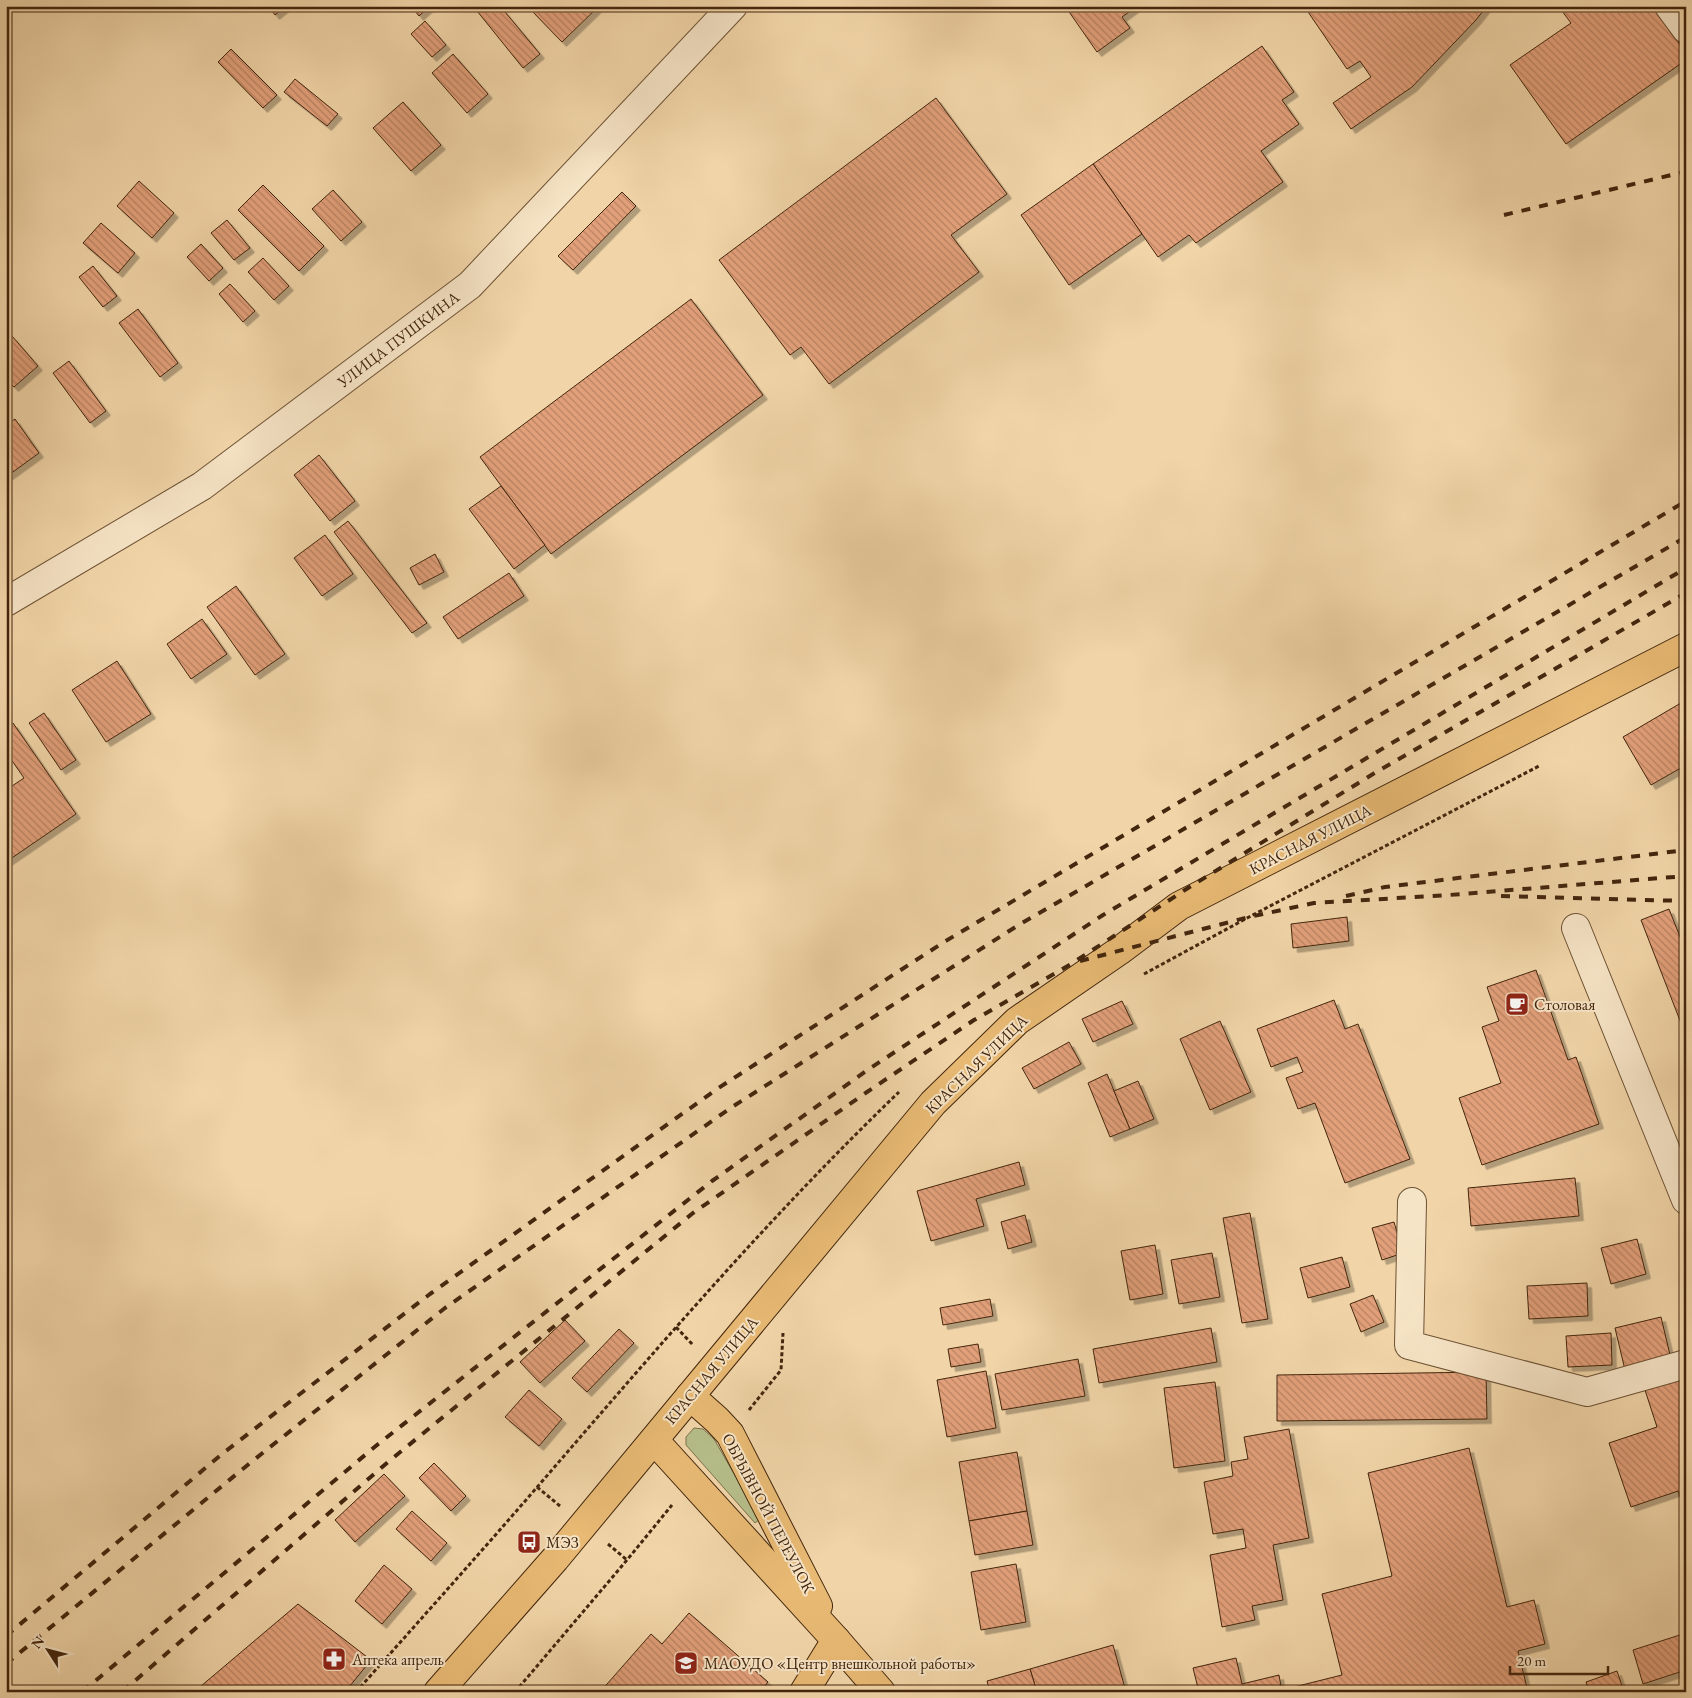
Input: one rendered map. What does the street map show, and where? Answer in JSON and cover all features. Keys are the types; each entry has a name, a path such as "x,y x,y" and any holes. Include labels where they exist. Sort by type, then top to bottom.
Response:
{"main road":[{"name":"КРАСНАЯ УЛИЦА","path":"438,1692 555,1559 933,1103 1017,1021 1119,951 1179,906 1686,648"},
{"name":"ОБРЫВНОЙ ПЕРЕУЛОК","path":"690,1396 730,1434 836,1640"},
{"name":"ОБРЫВНОЙ ПЕРЕУЛОК","path":"654,1440 881,1692"},
{"path":"804,1692 836,1640"}],"street":[{"name":"УЛИЦА ПУШКИНА","path":"6,602 202,486 470,285 733,6"},
{"path":"1669,6 1686,29"},
{"path":"1576,928 1686,1200"},
{"path":"1412,1202 1409,1345 1587,1392 1686,1364"}],"path":[{"path":"1140,975 1539,766"},
{"path":"676,1327 697,1350"},
{"path":"730,1434 781,1370 783,1330"},
{"path":"515,1692 692,1481"}],"green space":[{"path":"694,1428 703,1429 714,1439 760,1519 755,1523 686,1445 686,1437"}],"building":[{"path":"268,6 286,6 275,15"},
{"path":"411,6 430,6 419,16"},
{"path":"473,6 500,6 540,54 523,68"},
{"path":"535,6 599,6 562,42 531,10"},
{"path":"1065,6 1137,6 1122,17 1130,28 1097,52"},
{"path":"1304,6 1487,6 1412,87 1351,129 1333,103 1371,77 1360,61 1347,69"},
{"path":"1568,6 1653,6 1686,53 1686,60 1566,144 1510,65 1571,23 1562,11"},
{"path":"425,21 446,45 432,57 411,34"},
{"path":"1262,46 1294,92 1282,100 1299,124 1261,151 1283,182 1196,243 1189,235 1158,257 1093,164"},
{"path":"231,49 277,95 263,108 218,62"},
{"path":"453,54 488,94 467,113 432,73"},
{"path":"295,79 338,114 327,126 284,92"},
{"path":"936,98 1007,194 951,235 979,272 829,384 801,347 790,355 719,260"},
{"path":"403,102 441,145 411,171 373,128"},
{"path":"1093,164 1142,234 1069,285 1021,215"},
{"path":"139,181 174,213 152,238 117,206"},
{"path":"263,185 324,246 299,271 238,210"},
{"path":"333,190 362,222 341,241 312,209"},
{"path":"622,192 636,206 573,270 558,256"},
{"path":"227,220 250,248 234,260 211,233"},
{"path":"101,223 135,253 118,273 83,243"},
{"path":"201,244 223,268 209,281 187,257"},
{"path":"263,258 289,286 274,300 248,272"},
{"path":"93,266 117,296 103,307 79,277"},
{"path":"230,284 255,311 243,322 219,294"},
{"path":"691,299 763,395 551,554 480,457"},
{"path":"138,309 178,363 160,377 119,323"},
{"path":"12,336 38,366 14,387 6,379 6,342"},
{"path":"69,361 106,411 90,423 53,373"},
{"path":"15,419 39,453 6,477 6,425"},
{"path":"319,455 355,501 330,521 294,475"},
{"path":"501,486 545,545 514,569 469,509"},
{"path":"348,521 427,623 412,633 334,532"},
{"path":"325,535 353,574 322,596 294,558"},
{"path":"435,554 444,572 419,585 410,568"},
{"path":"509,573 524,596 458,639 443,617"},
{"path":"236,586 285,654 255,675 207,607"},
{"path":"202,619 227,654 191,679 167,644"},
{"path":"117,661 151,714 106,742 72,690"},
{"path":"1686,700 1686,765 1651,785 1623,737"},
{"path":"44,713 76,760 61,770 29,723"},
{"path":"13,723 76,814 6,862 6,790 24,778 6,752 6,727"},
{"path":"1669,909 1686,952 1686,1036 1641,920"},
{"path":"1347,917 1349,941 1293,948 1291,924"},
{"path":"1536,970 1568,1060 1576,1057 1599,1124 1482,1165 1459,1098 1501,1083 1482,1027 1499,1021 1487,987"},
{"path":"1334,1000 1345,1029 1358,1024 1410,1159 1345,1183 1315,1103 1298,1109 1286,1078 1303,1072 1297,1057 1271,1067 1257,1029"},
{"path":"1122,1001 1133,1024 1093,1042 1082,1019"},
{"path":"1220,1021 1251,1092 1210,1110 1180,1039"},
{"path":"1069,1042 1081,1064 1034,1089 1022,1068"},
{"path":"1107,1074 1130,1129 1110,1137 1088,1083"},
{"path":"1138,1081 1154,1119 1130,1129 1114,1091"},
{"path":"1019,1162 1025,1185 976,1199 984,1226 931,1241 917,1191"},
{"path":"1575,1178 1579,1216 1471,1226 1468,1188"},
{"path":"1250,1213 1268,1319 1242,1323 1223,1218"},
{"path":"1025,1215 1032,1242 1008,1249 1001,1222"},
{"path":"1394,1222 1403,1253 1382,1260 1372,1228"},
{"path":"1637,1239 1646,1274 1611,1284 1601,1248"},
{"path":"1155,1245 1163,1294 1130,1300 1121,1251"},
{"path":"1212,1253 1220,1297 1179,1304 1171,1260"},
{"path":"1342,1257 1350,1287 1308,1298 1300,1268"},
{"path":"1587,1283 1588,1316 1529,1319 1527,1286"},
{"path":"1373,1295 1384,1322 1361,1332 1350,1304"},
{"path":"990,1299 993,1316 943,1325 940,1308"},
{"path":"1661,1317 1671,1359 1625,1370 1615,1328"},
{"path":"565,1320 585,1341 540,1383 520,1362"},
{"path":"1211,1328 1217,1362 1099,1383 1093,1349"},
{"path":"619,1329 634,1343 587,1392 572,1378"},
{"path":"1611,1333 1612,1365 1568,1367 1566,1336"},
{"path":"978,1344 981,1362 951,1367 948,1349"},
{"path":"1078,1359 1085,1396 1002,1410 995,1374"},
{"path":"986,1371 996,1428 947,1437 937,1380"},
{"path":"1486,1372 1487,1419 1277,1421 1277,1375"},
{"path":"1679,1375 1686,1396 1686,1513 1678,1491 1631,1507 1609,1443 1657,1427 1644,1387"},
{"path":"1215,1382 1225,1461 1174,1468 1164,1388"},
{"path":"529,1390 562,1419 539,1446 505,1417"},
{"path":"1289,1429 1309,1538 1273,1545 1283,1600 1252,1606 1255,1620 1222,1627 1210,1555 1246,1548 1243,1529 1213,1534 1204,1482 1233,1476 1231,1462 1248,1459 1244,1437"},
{"path":"1469,1448 1507,1607 1534,1600 1545,1644 1518,1651 1528,1692 1282,1692 1282,1690 1342,1675 1322,1594 1392,1576 1368,1473"},
{"path":"1017,1452 1027,1511 969,1521 959,1462"},
{"path":"434,1463 466,1496 451,1511 419,1478"},
{"path":"384,1474 405,1496 355,1542 335,1520"},
{"path":"412,1511 447,1543 431,1561 396,1529"},
{"path":"1027,1511 1033,1545 975,1555 969,1521"},
{"path":"1016,1564 1026,1622 981,1630 971,1572"},
{"path":"384,1565 412,1589 382,1624 355,1601"},
{"path":"298,1604 371,1660 345,1692 194,1692"},
{"name":"МАОУДО «Центр внешкольной работы»","path":"689,1613 768,1682 760,1692 704,1692 700,1688 697,1692 600,1692 651,1634 662,1644"},
{"path":"1686,1633 1686,1670 1643,1684 1633,1650"},
{"path":"1113,1645 1126,1692 1037,1692 1030,1669"},
{"path":"1236,1658 1242,1684 1279,1675 1282,1692 1199,1692 1193,1668"},
{"path":"1030,1669 1037,1692 990,1692 987,1681"},
{"path":"1617,1671 1624,1692 1589,1692 1586,1682"}],"railway":[{"path":"1504,215 1686,170"},
{"path":"6,1636 222,1454 430,1294 717,1089 944,942 1686,501"},
{"path":"6,1664 250,1463 445,1308 732,1107 1017,926 1686,537"},
{"path":"82,1692 377,1445 712,1181 869,1069 1103,915 1686,568"},
{"path":"122,1692 388,1462 693,1213 974,1020 1071,964 1188,888 1373,774 1686,593"},
{"path":"1346,896 1385,887 1686,850"},
{"path":"1080,961 1249,917 1314,903 1449,895 1686,876"},
{"path":"1501,896 1686,901"}],"place":[{"name":"Столовая","path":"1517,1004"},
{"name":"МЭЗ","path":"529,1542"},
{"name":"Аптека апрель","path":"334,1659"},
{"name":"МАОУДО «Центр внешкольной работы»","path":"686,1663"}]}
